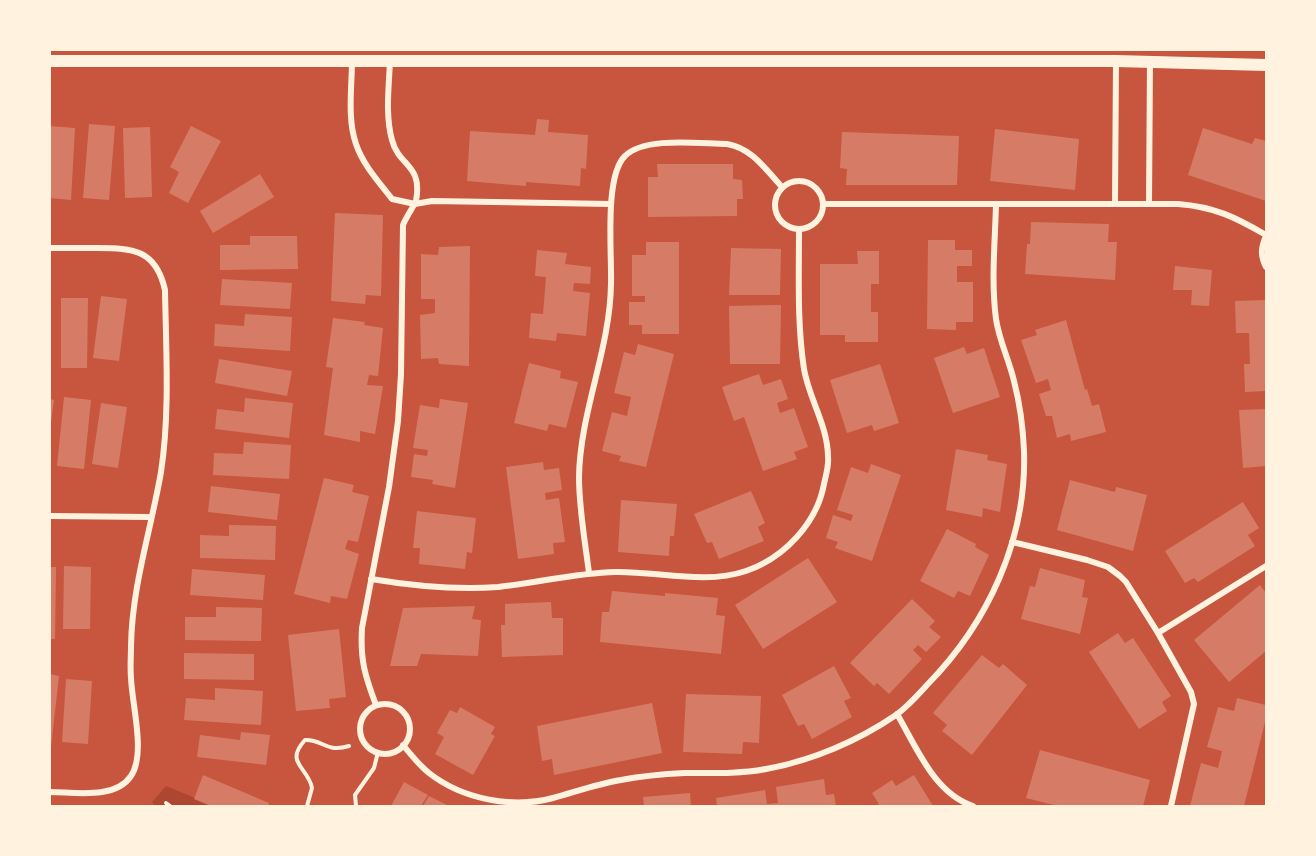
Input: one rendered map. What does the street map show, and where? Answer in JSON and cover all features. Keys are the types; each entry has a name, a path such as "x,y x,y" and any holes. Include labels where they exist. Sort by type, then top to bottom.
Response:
{"main road":[{"path":"50,61 834,55 1266,65"}],"street":[{"path":"352,60 352,121 356,144 368,168 392,199 415,204 432,201 611,204"},
{"path":"376,705 364,673 361,651 398,422 403,225 407,214 415,204 417,177 393,143 389,125 390,60"},
{"path":"1115,204 1116,61"},
{"path":"1149,204 1150,62"},
{"path":"589,573 579,478 581,447 609,318 612,256 611,204 616,168 625,156 636,148 658,144 735,146 749,152 782,187"},
{"path":"794,181 808,182 819,191 823,204 823,210 816,222 799,229 785,224 777,213 775,200 782,187 794,181"},
{"path":"823,204 1197,206 1230,215 1266,236 1262,246 1262,259 1266,267"},
{"path":"403,745 430,775 449,786 488,799 512,802 534,801 621,780 683,773 766,770 806,759 843,744 897,714 943,669 978,621 996,587 1012,542 1020,507 1024,451 1021,412 1015,382 997,322 994,301 996,205"},
{"path":"371,579 447,588 525,584 589,573 642,572 716,577 744,572 768,561 786,548 816,510 824,487 829,458 825,432 805,373 802,353 799,229"},
{"path":"50,248 134,249 148,257 157,267 162,276 165,291 165,434 160,472 136,592 131,636 131,678 138,748 135,768 130,778 118,787 99,793 50,792"},
{"path":"50,516 150,517"},
{"path":"1012,542 1108,567 1126,582 1158,633 1191,692 1194,704 1171,807"},
{"path":"1158,633 1266,566"},
{"path":"387,704 397,707 405,715 409,725 408,736 403,745 387,753 378,752 369,747 362,739 360,729 367,711 376,705 387,704"},
{"path":"897,714 937,782 951,795 973,807"}],"path":[{"path":"307,807 312,788 296,758 296,752 300,746 305,740 311,740 329,748 349,746"},
{"path":"356,807 355,795 374,768 378,752"},
{"path":"166,803 170,807"}],"shaded area":[{"path":"166,786 215,806 155,806 152,802"}],"building":[{"path":"537,119 549,120 548,132 588,135 586,169 581,168 580,186 526,182 526,186 467,181 470,131 535,135"},
{"path":"89,124 115,126 109,200 83,198"},
{"path":"50,126 75,128 71,200 50,198"},
{"path":"191,126 221,141 188,203 169,193 179,172 170,167"},
{"path":"150,127 152,197 125,198 123,128"},
{"path":"1203,128 1252,144 1255,138 1266,141 1266,201 1188,175"},
{"path":"995,129 1079,139 1075,190 990,181"},
{"path":"842,132 959,136 957,185 846,185 847,169 840,168"},
{"path":"657,164 733,164 733,179 742,180 743,199 737,199 737,216 648,217 648,177 658,177"},
{"path":"260,174 274,197 213,233 200,211"},
{"path":"335,213 383,215 381,296 366,295 365,304 331,301"},
{"path":"1031,222 1109,224 1108,242 1117,242 1115,280 1025,274"},
{"path":"250,236 297,236 298,269 220,270 220,245 250,245"},
{"path":"928,240 955,240 955,250 972,250 972,266 957,266 957,282 973,282 973,322 956,322 956,330 927,329"},
{"path":"646,242 679,242 679,334 642,334 642,325 629,325 629,302 645,302 645,296 632,296 632,255 646,255"},
{"path":"470,246 469,366 439,364 438,358 421,359 420,315 435,313 435,299 421,299 421,254 438,255 439,247"},
{"path":"731,248 781,249 780,295 729,295"},
{"path":"537,250 567,253 565,264 591,267 590,284 574,283 573,291 590,293 586,336 557,333 556,341 529,338 531,313 543,314 546,277 535,276"},
{"path":"857,251 879,251 879,284 871,284 871,312 878,312 878,342 845,342 845,335 820,335 820,264 858,264"},
{"path":"1175,266 1212,270 1209,306 1191,305 1192,290 1173,290"},
{"path":"222,279 292,283 290,309 220,305"},
{"path":"101,296 127,299 119,361 93,358"},
{"path":"61,298 88,298 87,368 61,368"},
{"path":"1266,300 1266,391 1245,392 1244,364 1250,364 1249,333 1236,333 1235,301"},
{"path":"781,305 780,364 730,364 729,306"},
{"path":"245,314 292,317 290,351 214,346 215,324 244,326"},
{"path":"333,318 365,322 364,325 383,328 378,376 369,375 367,385 383,386 375,434 360,431 360,442 324,435 333,368 326,367"},
{"path":"1066,320 1085,390 1087,389 1092,406 1099,404 1106,432 1071,441 1070,434 1057,438 1052,416 1046,416 1039,394 1051,390 1048,379 1036,383 1021,340 1037,335 1035,330"},
{"path":"638,344 674,354 646,467 619,461 621,456 602,451 612,412 627,416 631,397 614,393 624,352 635,355"},
{"path":"964,347 967,354 984,348 1000,397 953,413 934,358"},
{"path":"219,359 292,371 287,396 215,383"},
{"path":"529,363 561,371 560,378 578,382 566,428 549,424 547,431 514,423"},
{"path":"880,364 899,423 874,431 872,425 847,433 830,380"},
{"path":"759,374 763,385 781,379 788,399 777,403 780,413 794,408 808,447 794,452 797,459 763,471 744,417 734,421 722,387"},
{"path":"64,397 91,400 84,469 57,466"},
{"path":"245,398 293,403 289,438 215,429 217,409 244,412"},
{"path":"50,399 54,400 51,423 50,423"},
{"path":"440,399 468,403 455,488 432,484 433,480 411,477 414,454 427,456 428,450 413,448 420,405 439,408"},
{"path":"101,403 127,407 118,468 92,464"},
{"path":"1266,409 1266,466 1243,468 1239,410"},
{"path":"244,442 291,445 289,479 213,475 214,453 243,454"},
{"path":"956,449 988,455 987,460 1007,464 1000,512 983,508 982,517 946,510"},
{"path":"543,462 544,470 559,468 562,490 545,493 546,500 559,498 565,542 553,543 554,554 518,559 506,467"},
{"path":"871,464 901,475 872,561 835,548 838,542 826,538 833,515 851,521 853,515 837,510 851,467 868,473"},
{"path":"324,478 354,485 352,492 369,496 358,542 348,540 345,549 359,554 347,599 331,596 330,603 294,594"},
{"path":"1070,480 1115,492 1116,487 1147,495 1133,551 1057,530"},
{"path":"211,486 280,494 277,520 208,512"},
{"path":"751,491 765,523 758,527 764,541 719,559 712,542 707,543 694,514"},
{"path":"621,500 677,504 674,536 670,536 669,556 618,552"},
{"path":"1243,502 1259,528 1248,535 1255,546 1198,582 1194,578 1185,583 1165,551"},
{"path":"417,511 476,518 472,553 467,552 465,569 419,564 420,548 413,548"},
{"path":"229,525 276,526 275,560 200,558 200,535 229,536"},
{"path":"947,529 976,544 975,547 989,555 970,596 958,591 954,598 920,581"},
{"path":"808,558 837,602 763,649 735,605"},
{"path":"64,566 91,567 90,629 63,629"},
{"path":"50,567 56,567 55,639 50,639"},
{"path":"1040,568 1085,580 1082,597 1088,598 1080,634 1021,619 1030,586 1035,587"},
{"path":"192,569 265,575 263,600 190,595"},
{"path":"1260,585 1266,593 1266,651 1229,682 1194,640"},
{"path":"612,591 718,598 716,615 725,616 721,654 600,642 602,612 609,612"},
{"path":"912,599 935,621 929,627 941,637 926,652 918,645 913,650 922,659 889,694 877,683 874,686 850,663"},
{"path":"551,602 552,618 563,618 563,655 502,657 501,625 505,625 505,604"},
{"path":"475,606 472,619 481,620 478,656 421,654 417,666 390,666 403,608"},
{"path":"216,607 262,608 261,641 185,640 185,617 216,617"},
{"path":"339,629 346,697 329,699 330,708 296,711 288,635"},
{"path":"1118,633 1125,643 1133,638 1171,696 1162,702 1167,711 1139,729 1089,652"},
{"path":"184,653 254,654 254,680 184,679"},
{"path":"982,655 999,668 1003,664 1027,685 972,755 942,731 947,725 933,713"},
{"path":"834,666 851,698 844,701 852,717 812,739 804,724 798,726 782,695"},
{"path":"50,674 59,676 51,747 50,747"},
{"path":"66,679 92,681 88,744 62,742"},
{"path":"215,688 263,691 261,725 184,720 186,698 215,700"},
{"path":"686,694 761,696 759,743 743,742 742,754 683,752"},
{"path":"1237,698 1266,705 1266,718 1244,806 1190,806 1201,763 1218,768 1222,751 1207,747 1218,707 1234,711"},
{"path":"652,703 662,753 554,775 552,759 542,761 537,726"},
{"path":"460,707 495,727 491,734 495,736 473,775 435,754 444,737 437,733 450,710 457,713"},
{"path":"241,732 270,735 266,765 197,757 200,735 240,740"},
{"path":"1040,750 1150,780 1143,806 1058,806 1026,798"},
{"path":"203,775 269,803 268,806 211,806 194,799"},
{"path":"914,775 933,806 875,806 879,804 872,793 892,780 896,786"},
{"path":"824,779 826,795 834,794 836,806 717,806 716,798 765,790 767,804 778,803 776,787"},
{"path":"404,782 428,795 421,806 391,806"},
{"path":"690,793 691,806 644,806 643,797"},
{"path":"429,796 449,806 423,806"}]}
